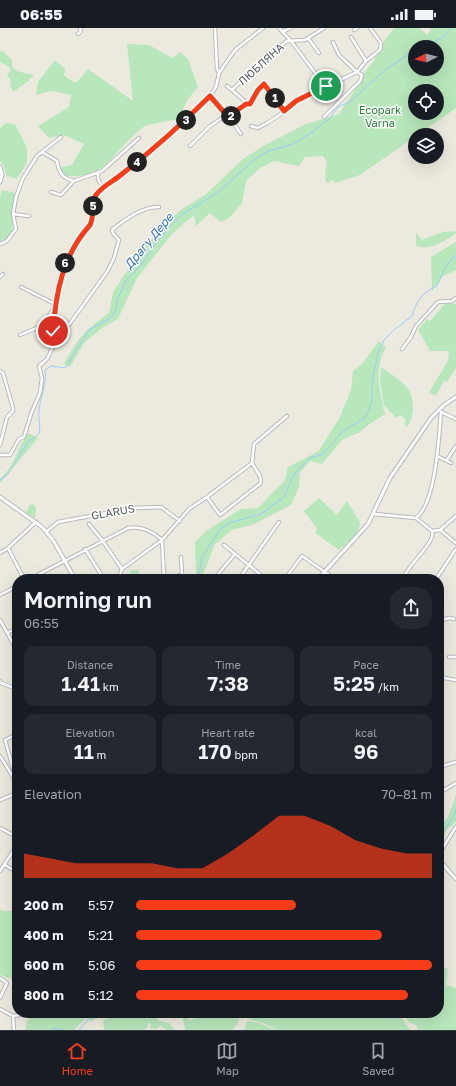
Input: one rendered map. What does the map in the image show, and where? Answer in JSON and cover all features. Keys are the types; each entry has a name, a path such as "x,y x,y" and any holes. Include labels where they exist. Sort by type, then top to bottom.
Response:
{"street":[{"path":"78,34 81,31 80,28"},
{"path":"215,28 216,69 219,73"},
{"path":"53,347 54,304 67,259 93,220 93,200 103,188 122,175 187,119 210,96 216,86 219,73 235,50 263,28"},
{"path":"279,28 291,40 326,86"},
{"path":"282,32 291,28"},
{"path":"291,40 300,41 324,28"},
{"path":"251,126 258,128 284,111 296,101 357,72 366,61 377,53 381,46 370,28"},
{"path":"351,37 366,61"},
{"path":"308,38 319,52"},
{"name":"ЛЮБЛЯНА","path":"232,90 263,60 287,41 291,40"},
{"path":"324,117 360,80 362,75 339,55 333,42"},
{"path":"190,146 209,126 247,104 264,84 284,111"},
{"path":"226,86 247,104"},
{"path":"210,96 241,134"},
{"path":"0,244 7,241 15,232 16,226 14,214 16,197 23,178 42,152 61,137"},
{"path":"51,192 58,195 63,194 74,181 102,171 139,138"},
{"path":"42,152 57,162 59,173 63,177 74,181"},
{"path":"0,167 2,175 0,182"},
{"path":"98,172 98,180 103,188"},
{"path":"0,455 10,455 18,439 24,437 31,414 40,393 42,378 38,368 47,359 53,347 107,272 114,258 119,240 112,230 133,215 159,207"},
{"path":"14,214 29,216"},
{"path":"0,277 3,274"},
{"path":"21,288 54,304"},
{"path":"402,349 411,338 416,326 438,302 452,301 456,298"},
{"path":"20,335 44,325 54,309"},
{"path":"0,370 3,373 13,408 13,411 7,417 0,445"},
{"path":"324,572 356,538 374,514 390,478 431,418 456,397"},
{"path":"440,410 456,419"},
{"path":"416,518 423,512 428,501 437,456 440,410"},
{"path":"207,497 220,515 261,483 260,476 252,463 254,444 268,433 271,427 287,416"},
{"path":"447,460 456,446"},
{"path":"437,456 451,463"},
{"path":"120,574 122,569 162,540 189,509 252,463"},
{"path":"0,497 36,522 46,532 72,574"},
{"name":"GLARUS","path":"46,532 58,522 134,508 161,507 180,520"},
{"path":"374,514 416,518 432,531 440,530 456,516"},
{"path":"0,553 8,548 36,522"},
{"path":"243,574 279,522"},
{"path":"89,524 122,569"},
{"path":"39,574 120,531 133,527 149,530 162,540 164,574"},
{"path":"440,530 456,543"},
{"path":"405,574 410,565 431,540 433,535 432,531"},
{"path":"224,545 259,574"},
{"path":"8,548 21,574"},
{"path":"85,549 101,574"},
{"path":"439,574 456,549"},
{"path":"218,574 235,554"},
{"path":"289,574 302,556 327,574"},
{"path":"181,557 182,574"},
{"path":"0,596 12,589"},
{"path":"444,621 453,618"},
{"path":"0,620 12,642"},
{"path":"7,633 12,630"},
{"path":"449,657 456,658"},
{"path":"444,678 456,680"},
{"path":"0,681 1,684 12,687"},
{"path":"12,736 5,740 12,764"},
{"path":"0,756 12,774"},
{"path":"444,766 456,762"},
{"path":"444,790 456,783"},
{"path":"0,800 12,795"},
{"path":"444,846 456,827"},
{"path":"0,828 12,834"},
{"path":"0,871 12,853"},
{"path":"4,865 12,869"},
{"path":"444,866 456,879"},
{"path":"0,978 8,983 0,998"},
{"path":"0,1008 12,1015"},
{"path":"13,1018 14,1030"}],"green space":[{"name":"Ecopark Varna","path":"394,28 419,28 428,34 431,28 456,28 456,108 444,116 444,84 408,84 408,120 439,120 427,128 408,128 408,142 360,175 335,183 334,180 326,183 325,173 327,162 323,156 305,157 299,166 274,161 260,168 246,181 242,203 229,218 221,222 210,213 196,226 194,215 172,234 137,278 118,319 102,328 84,343 70,367 64,364 83,335 94,324 109,313 113,292 141,250 179,211 205,195 243,159 265,145 306,124 339,114 362,79 364,73 373,62 385,40"},
{"path":"127,44 149,45 172,58 180,52 188,59 198,87 188,99 178,119 145,126 132,136 101,168 91,173 79,176 64,176 60,167 72,165 84,144 64,135 49,138 38,126 69,107 71,95 51,91 36,95 38,82 55,60 65,69 64,76 76,83 88,69 133,101"},
{"path":"0,51 4,52 12,60 12,66 16,71 34,75 13,92 10,85 11,81 7,75 11,70 9,67 0,62"},
{"path":"6,123 15,124 27,148 27,163 17,179 7,176 3,164 0,161 0,128"},
{"path":"2,190 15,193 12,232 7,238 0,241 0,196"},
{"path":"456,231 456,233 447,239 432,246 416,246 416,232 422,240 442,232"},
{"path":"456,242 456,270 443,276 432,291 431,257"},
{"path":"446,302 456,304 456,368 447,382 444,381 436,396 429,392 448,361 449,351 430,351 418,330 427,319 430,321"},
{"path":"379,341 386,348 382,356 379,372 380,389 385,414 360,432 342,440 322,464 310,461 300,472 299,487 291,505 252,525 232,530 215,544 203,574 196,574 195,542 206,531 241,509 258,508 285,480 288,467 319,451 340,417 351,390 353,371 362,364"},
{"path":"381,367 402,383 410,393 413,403 413,413 407,427 404,424 406,421 401,415 396,418 384,405 380,381"},
{"path":"28,433 38,438 0,483 0,479 13,462"},
{"path":"319,498 337,515 347,501 360,522 358,533 339,550 315,533 317,529 304,511"},
{"path":"33,504 36,507 35,518 26,512 30,505"},
{"path":"130,570 139,570 139,574 131,574"},
{"path":"456,795 456,822 447,829 444,836 444,822 448,817"},
{"path":"0,909 3,911 12,911 12,979 0,975"},
{"path":"444,967 448,969 446,985 456,988 456,1030 418,1030 416,1025 409,1022 406,1018 444,1018"},
{"path":"86,1018 74,1030 25,1030 28,1019"},
{"path":"86,1018 98,1018 91,1021"},
{"path":"107,1018 157,1018 157,1020 169,1023 174,1030 167,1030 161,1026 158,1027 158,1029 150,1028 149,1026 152,1026 149,1022 148,1027 144,1030 104,1030 103,1021"},
{"path":"183,1018 188,1018 190,1021 195,1018 238,1018 239,1020 237,1026 234,1026 235,1028 231,1030 185,1030"},
{"path":"402,1018 410,1030 277,1030 263,1023 248,1019"},
{"path":"247,1021 259,1023 275,1030 244,1030"}],"waterway":[{"path":"437,40 445,36 450,28"},
{"name":"Драгу Дере","path":"0,480 7,475 28,442 39,434 39,411 45,381 45,370 51,366 65,368 89,330 109,319 115,312 118,298 126,281 145,260 158,240 181,215 218,192 253,161 268,151 293,144 314,131 330,118 338,107 351,101 385,70 408,55"},
{"path":"199,574 202,557 221,528 232,522 261,514 284,497 292,478 302,465 310,458 323,454 343,431 365,418 372,403 372,382 378,353 384,340 412,316 421,298 424,294 437,286 447,265 456,255"},
{"path":"444,830 453,818 456,809"},
{"path":"79,1030 90,1018"},
{"path":"52,1028 63,1030"}],"route":[{"path":"53,331 54,304 62,271 69,255 93,220 93,200 103,188 122,175 187,119 210,96 228,117 246,104 250,104 258,90 264,84 284,111 296,101 326,86"}]}
